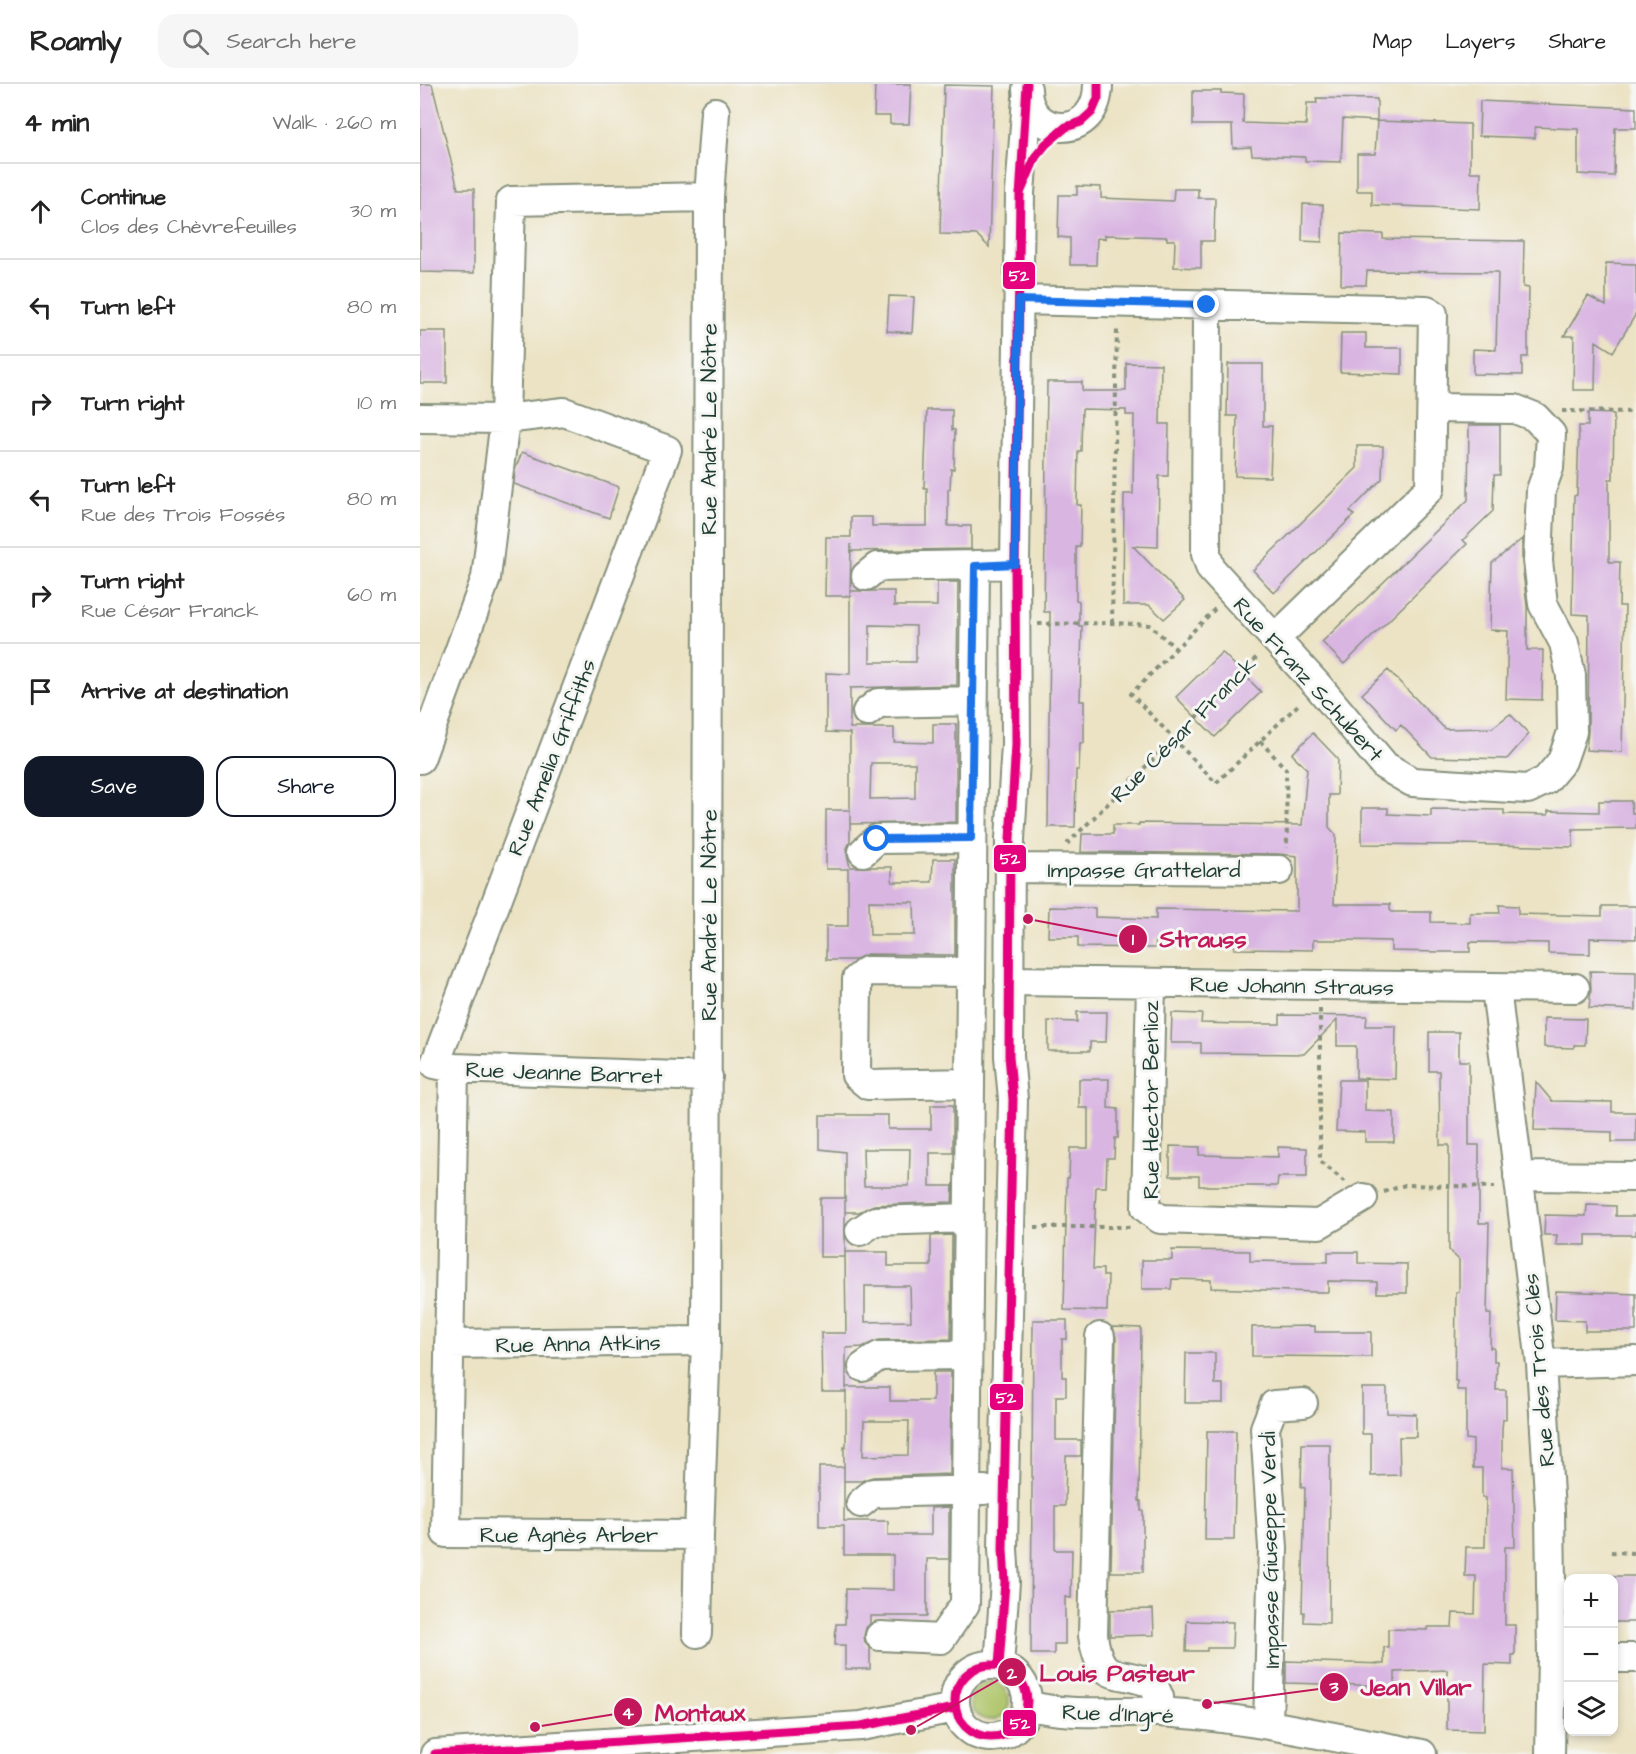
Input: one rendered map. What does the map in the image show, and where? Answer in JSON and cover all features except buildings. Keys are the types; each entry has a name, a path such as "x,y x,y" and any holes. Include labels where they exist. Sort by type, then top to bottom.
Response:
{"street":[{"path":"1020,193 1036,156 1046,144 1066,127 1081,122 1092,112 1098,98 1098,84"},
{"path":"1027,91 1034,114 1053,126 1066,127"},
{"path":"999,1666 1005,1582 1004,1490 1014,1099 1009,1056 1009,981 1010,868 1016,745 1015,564 1020,193 1027,91"},
{"name":"Rue André Le Nôtre","path":"708,1077 708,196 715,112"},
{"path":"420,759 486,578 506,419 511,201 708,196"},
{"name":"Rue César Franck","path":"1019,300 1427,310 1433,315 1430,488 1276,638"},
{"name":"Rue Franz Schubert","path":"1207,305 1206,554 1211,568 1276,638 1385,766 1412,783 1528,789 1546,780 1562,761 1572,732 1571,676 1564,643 1543,604 1538,561 1541,490 1549,468 1551,434 1535,417"},
{"path":"1432,408 1515,409 1535,417"},
{"name":"Rue Amelia Griffiths","path":"436,1066 667,450 564,412 506,419"},
{"path":"420,418 506,419"},
{"path":"866,576 877,567 1015,564"},
{"path":"880,1636 941,1639 965,1604 975,566"},
{"path":"867,712 878,703 973,701"},
{"path":"862,852 877,839 971,838"},
{"name":"Impasse Grattelard","path":"1010,868 1279,870"},
{"path":"969,1083 868,1085 856,1075 857,979 867,971 970,972"},
{"name":"Rue Johann Strauss","path":"1009,981 1575,988"},
{"name":"Rue Hector Berlioz","path":"1151,982 1146,1208 1160,1219 1319,1224 1363,1198"},
{"name":"Rue des Trois Clés","path":"1496,988 1512,1181 1541,1364 1560,1657 1550,1754"},
{"name":"Rue Jeanne Barret","path":"436,1066 708,1077"},
{"name":"Rue Agnès Arber","path":"436,1066 449,1344 446,1533 699,1535"},
{"path":"697,1633 706,1341 708,1077"},
{"path":"1512,1181 1636,1177"},
{"path":"860,1231 875,1221 968,1218"},
{"path":"1100,1337 1093,1635 1095,1648 1105,1670 1114,1675 1144,1680 1153,1684 1159,1697 1160,1712"},
{"name":"Rue Anna Atkins","path":"449,1344 706,1341"},
{"path":"863,1367 879,1356 967,1355"},
{"path":"1541,1364 1636,1361"},
{"name":"Impasse Giuseppe Verdi","path":"1268,1725 1274,1548 1265,1428 1274,1405 1304,1403"},
{"path":"861,1503 873,1493 1004,1490"},
{"path":"1618,1658 1636,1658"},
{"path":"987,1665 999,1666 1017,1676 1023,1684 1027,1705 1018,1725 1001,1745 967,1729 959,1720 955,1708 955,1696 958,1685 965,1675 975,1668 987,1665"},
{"name":"Rue d'Ingré","path":"1027,1705 1063,1711 1160,1712 1268,1725 1422,1754"},
{"path":"435,1754 706,1745 861,1726 955,1708"}],"path":[{"path":"1112,623 1117,315"},
{"path":"1535,417 1546,411 1636,412"},
{"path":"1232,592 1131,694 1216,783 1318,686"},
{"path":"1035,624 1150,625 1175,648"},
{"name":"Rue César Franck","path":"1064,846 1276,638"},
{"path":"1260,741 1286,769 1287,859 1279,870"},
{"path":"1320,1008 1320,1161 1363,1198 1406,1185 1512,1181"},
{"path":"1028,1227 1134,1227"},
{"path":"1611,1552 1636,1553"}],"green space":[{"path":"990,1682 1003,1688 1009,1701 1003,1714 990,1720 977,1714 971,1701 977,1688"}],"transit line":[{"name":"52","path":"1020,197 1027,84"},
{"name":"52","path":"999,1666 1005,1582 1003,1549 1013,1099 1009,1056 1010,839 1016,745 1015,564 1020,193 1036,156 1046,144 1066,127 1081,122 1092,112 1098,98 1098,84"},
{"name":"52","path":"991,1665 1005,1668 1017,1675 1024,1687 1027,1701 1024,1715 1017,1727 1005,1734 991,1737 977,1734 965,1727 958,1715 955,1701 958,1687 965,1675 977,1668 991,1665"},
{"name":"52","path":"435,1754 861,1726 955,1708"}],"place":[{"name":"Strauss","path":"1028,919"},
{"name":"Jean Villar","path":"1207,1704"},
{"name":"Montaux","path":"535,1727"},
{"name":"Louis Pasteur","path":"911,1730"}],"route":[{"path":"877,839 971,838 975,566 1015,564 1019,300 1207,305"}]}
